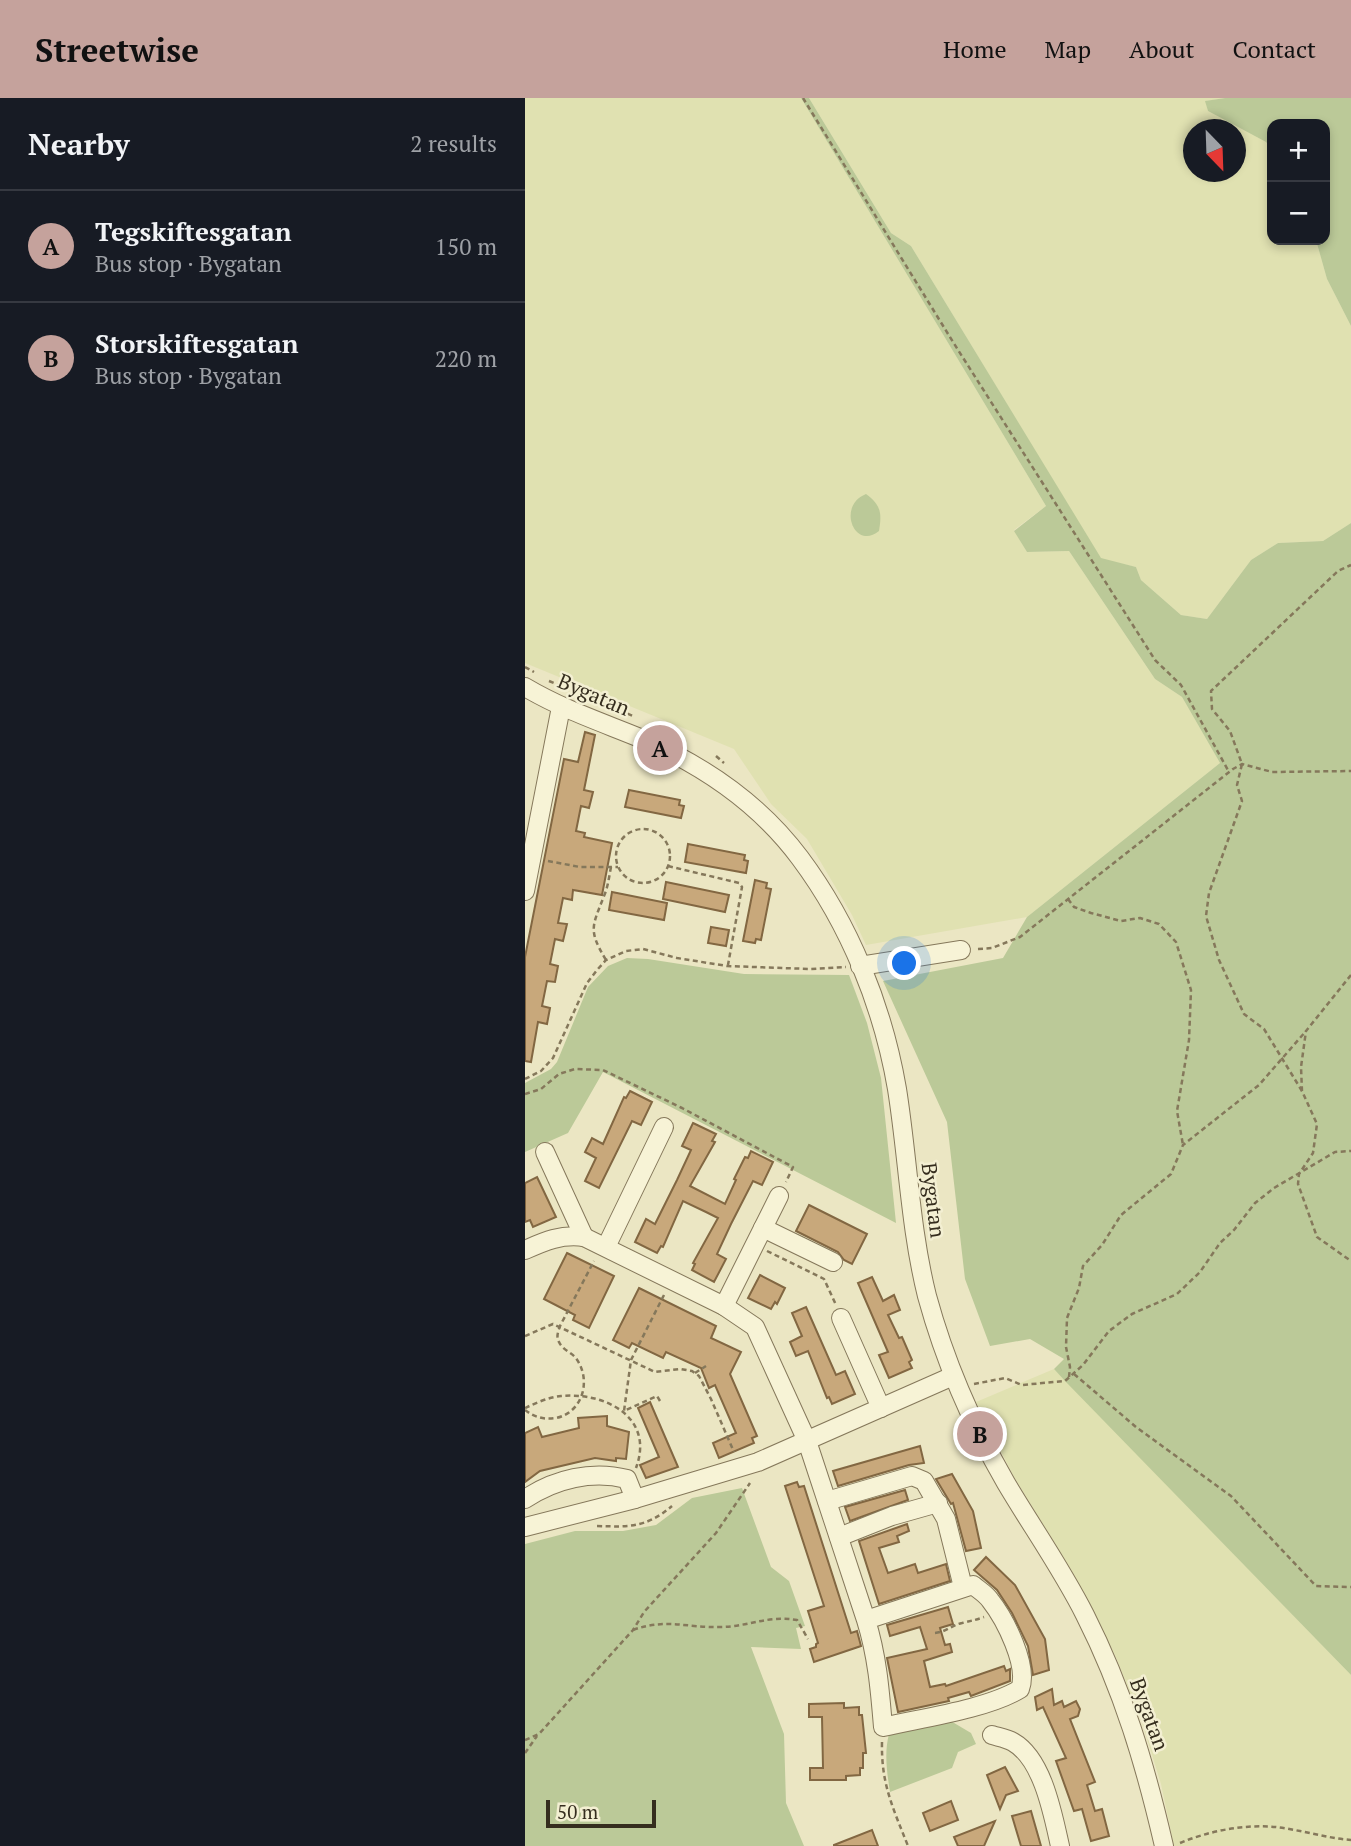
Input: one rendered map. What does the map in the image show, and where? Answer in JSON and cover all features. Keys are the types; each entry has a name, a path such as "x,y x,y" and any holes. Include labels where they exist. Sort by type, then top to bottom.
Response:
{"street":[{"name":"Bygatan","path":"531,680 561,707 643,739 706,771 740,794 799,856 825,894 860,966 889,1051 897,1091 916,1245 927,1296 960,1380 1005,1481 1084,1613 1106,1660 1146,1769 1170,1845"},
{"path":"525,891 561,707"},
{"path":"860,966 961,950"},
{"path":"604,1247 664,1127"},
{"path":"545,1153 584,1237"},
{"path":"724,1306 779,1196"},
{"path":"763,1228 833,1262"},
{"path":"525,1250 559,1237 584,1237 724,1306 755,1327 807,1441 866,1619 874,1645 883,1727 978,1706 1020,1689 1023,1681 1020,1656 990,1600 973,1585 866,1619"},
{"path":"841,1318 881,1408"},
{"path":"525,1527 748,1472 807,1441 881,1408 960,1380"},
{"path":"525,1499 549,1485 580,1477 612,1475 627,1479 635,1499"},
{"path":"827,1501 912,1476 924,1481 946,1519 963,1587"},
{"path":"839,1537 892,1516 938,1503"},
{"path":"992,1735 1012,1742 1030,1759 1045,1788 1060,1846"}],"path":[{"path":"803,98 953,342 1155,660 1181,685 1229,772"},
{"path":"1351,565 1338,571 1211,691 1212,709 1230,731 1242,764 1237,785 1242,801 1209,893 1206,916 1219,960 1244,1014 1263,1029 1301,1091 1317,1124 1313,1153 1299,1174 1298,1184 1317,1237 1351,1261"},
{"path":"525,667 531,680"},
{"path":"548,680 641,720"},
{"path":"961,950 992,948 1020,937 1242,764 1272,772 1351,771"},
{"path":"646,828 659,834 668,845 668,866 660,877 643,883 625,877 618,867 615,853 621,839 632,830 646,828"},
{"path":"531,858 580,867 618,867"},
{"path":"668,866 739,883 742,887 727,966"},
{"path":"607,960 596,944 593,927 596,910 605,895 611,867"},
{"path":"1068,900 1074,907 1091,914 1121,921 1140,918 1159,924 1176,942 1191,990 1189,1040 1177,1111 1183,1145"},
{"path":"525,1079 541,1071 553,1058 587,983 607,960 626,951 643,949 727,966 810,970 860,966"},
{"path":"1069,1377 1067,1318 1079,1288 1083,1266 1102,1245 1121,1215 1171,1174 1183,1145 1259,1085 1351,975"},
{"path":"1301,1091 1306,1031"},
{"path":"960,1380 1005,1378 1022,1385 1065,1381 1083,1365 1109,1331 1132,1314 1177,1294 1200,1272 1220,1243 1255,1203 1274,1188 1335,1152 1351,1151"},
{"path":"754,1245 824,1279 841,1318"},
{"path":"525,1409 545,1419 560,1417 573,1409 582,1396 584,1376 574,1356 558,1341 560,1326 604,1247"},
{"path":"624,1411 631,1360 672,1279"},
{"path":"525,1336 553,1324 655,1372 680,1369 695,1373 748,1472 716,1533 644,1612 633,1630 538,1734 525,1753"},
{"path":"695,1373 706,1366"},
{"path":"1074,1374 1136,1427 1231,1496 1315,1586 1351,1587"},
{"path":"525,1409 560,1396 582,1396 606,1402 624,1411 635,1427 640,1447 636,1468 627,1479"},
{"path":"624,1411 657,1396 660,1401"},
{"path":"935,1633 952,1629 959,1623 984,1618 995,1609"},
{"path":"633,1630 663,1623 722,1628 781,1618 797,1620 808,1639"},
{"path":"883,1727 882,1759 886,1792 908,1846"},
{"path":"525,1740 538,1734"},
{"path":"1170,1845 1197,1836 1242,1828 1276,1827 1351,1840"}],"green space":[{"path":"525,98 801,98 1046,506 1014,530 1027,552 1069,551 1155,679 1182,697 1220,763 1027,917 866,945 852,915 807,839 771,804 734,749 525,663"},
{"path":"801,98 809,98 891,233 911,246 1101,558 1136,567 1141,580 1181,615 1207,619 1251,560 1278,543 1323,541 1351,523 1351,1675 1054,1369 1064,1359 1030,1339 990,1346 965,1279 947,1122 883,981 1003,958 1027,917 1220,763 1182,697 1155,679 1069,551 1027,552 1014,531 1046,506"},
{"path":"809,98 1225,98 1206,101 1208,111 1223,119 1183,119 1183,182 1246,182 1246,131 1267,143 1267,245 1317,245 1327,279 1351,326 1351,523 1323,541 1278,543 1251,560 1207,619 1181,615 1141,580 1136,567 1101,559 911,246 891,233"},
{"path":"1225,98 1351,98 1351,326 1327,279 1317,245 1330,245 1330,119 1267,119 1267,143 1246,131 1246,119 1223,119 1208,111 1205,101"},
{"path":"866,494 875,502 880,514 879,531 870,536 856,531 851,516 857,500"},
{"path":"627,958 744,974 849,975 867,1023 881,1078 896,1223 603,1072 568,1133 525,1152 525,1083 551,1069 557,1062 588,987 608,966"},
{"path":"1054,1369 1351,1675 1351,1846 1174,1846 1161,1784 1141,1719 1115,1655 1073,1573 1014,1477 976,1402"},
{"path":"742,1488 771,1567 789,1581 805,1626 796,1628 801,1649 751,1647 784,1734 786,1803 804,1846 525,1846 525,1544 575,1531 623,1531 656,1525 692,1498"},
{"path":"944,1717 971,1733 976,1744 958,1752 952,1768 890,1792 886,1756 889,1734"}],"building":[{"path":"585,732 595,735 584,790 593,792 589,808 581,806 576,831 585,833 584,837 612,843 602,895 573,890 572,900 563,898 558,923 567,924 563,941 555,939 550,964 558,966 555,982 547,981 542,1006 550,1008 547,1024 538,1022 531,1062 525,1061 525,957 564,759 578,762"},
{"path":"629,790 680,800 679,805 684,806 681,818 625,807"},
{"path":"688,844 745,855 744,860 748,861 746,873 685,862"},
{"path":"755,880 767,883 766,888 771,889 761,940 756,939 755,943 743,941"},
{"path":"666,882 729,895 725,912 663,899"},
{"path":"612,892 667,903 664,920 609,910"},
{"path":"711,927 729,930 726,946 708,943"},
{"path":"630,1091 652,1102 641,1125 632,1121 599,1188 585,1181 596,1158 585,1152 592,1138 603,1144 624,1097 626,1098"},
{"path":"693,1123 716,1134 712,1141 715,1142 690,1186 725,1204 736,1180 734,1179 751,1151 773,1162 762,1185 753,1181 731,1224 717,1254 726,1259 714,1282 692,1270 695,1264 693,1263 718,1218 683,1201 663,1247 661,1246 657,1253 635,1242 646,1219 655,1224 677,1180 691,1150 682,1146"},
{"path":"537,1177 556,1217 533,1227 530,1220 525,1222 525,1183"},
{"path":"809,1205 867,1234 852,1264 844,1260 838,1252 796,1231"},
{"path":"567,1253 614,1276 589,1328 573,1320 575,1315 544,1299"},
{"path":"760,1275 785,1288 777,1304 775,1302 771,1309 748,1298"},
{"path":"872,1277 883,1301 894,1295 900,1310 888,1315 912,1360 909,1362 912,1368 889,1378 879,1355 888,1352 858,1283"},
{"path":"639,1288 716,1326 711,1338 741,1352 730,1374 757,1436 752,1438 754,1443 719,1458 713,1443 736,1433 715,1385 709,1388 701,1368 666,1352 663,1358 632,1343 629,1348 613,1340"},
{"path":"806,1307 836,1375 845,1371 855,1394 832,1404 808,1351 796,1356 790,1342 802,1336 792,1313"},
{"path":"650,1402 678,1467 646,1478 640,1465 659,1457 638,1408"},
{"path":"607,1416 607,1426 629,1432 626,1459 616,1458 616,1461 595,1458 540,1471 525,1482 525,1433 538,1427 542,1437 579,1428 578,1418"},
{"path":"920,1446 924,1463 838,1486 833,1471"},
{"path":"952,1474 973,1511 981,1548 966,1551 953,1503 951,1504 936,1479"},
{"path":"797,1482 799,1487 804,1486 851,1633 857,1631 861,1646 814,1662 810,1649 818,1643 808,1611 824,1606 785,1486"},
{"path":"905,1490 908,1500 850,1521 845,1507"},
{"path":"907,1524 909,1531 897,1536 899,1542 879,1548 888,1573 915,1564 918,1573 946,1564 950,1581 879,1604 859,1541"},
{"path":"986,1557 1015,1585 1045,1639 1049,1670 1033,1675 1028,1646 1012,1613 997,1590 974,1570"},
{"path":"948,1607 953,1624 940,1628 945,1645 950,1644 952,1652 924,1661 930,1687 946,1686 1004,1666 1006,1671 1010,1669 1010,1681 971,1696 969,1692 948,1698 949,1701 898,1712 887,1658 927,1649 920,1627 890,1636 887,1625"},
{"path":"1052,1689 1054,1705 1062,1701 1064,1707 1076,1701 1080,1709 1078,1716 1070,1719 1095,1782 1087,1785 1095,1811 1102,1809 1109,1836 1091,1841 1082,1809 1074,1811 1056,1761 1066,1758 1043,1707 1037,1710 1035,1697"},
{"path":"844,1703 844,1708 859,1707 859,1715 862,1715 866,1753 863,1753 860,1775 846,1776 846,1780 810,1780 810,1768 823,1768 822,1717 809,1717 809,1704"},
{"path":"1005,1767 1018,1791 1006,1795 1000,1809 987,1775"},
{"path":"951,1801 958,1820 930,1831 923,1813"},
{"path":"1031,1811 1041,1846 1021,1846 1012,1816"},
{"path":"995,1821 984,1846 958,1846 954,1837"},
{"path":"872,1830 878,1846 834,1846 834,1845"}],"place":[{"name":"Tegskiftesgatan","path":"660,748"},
{"name":"Storskiftesgatan","path":"980,1434"}]}
